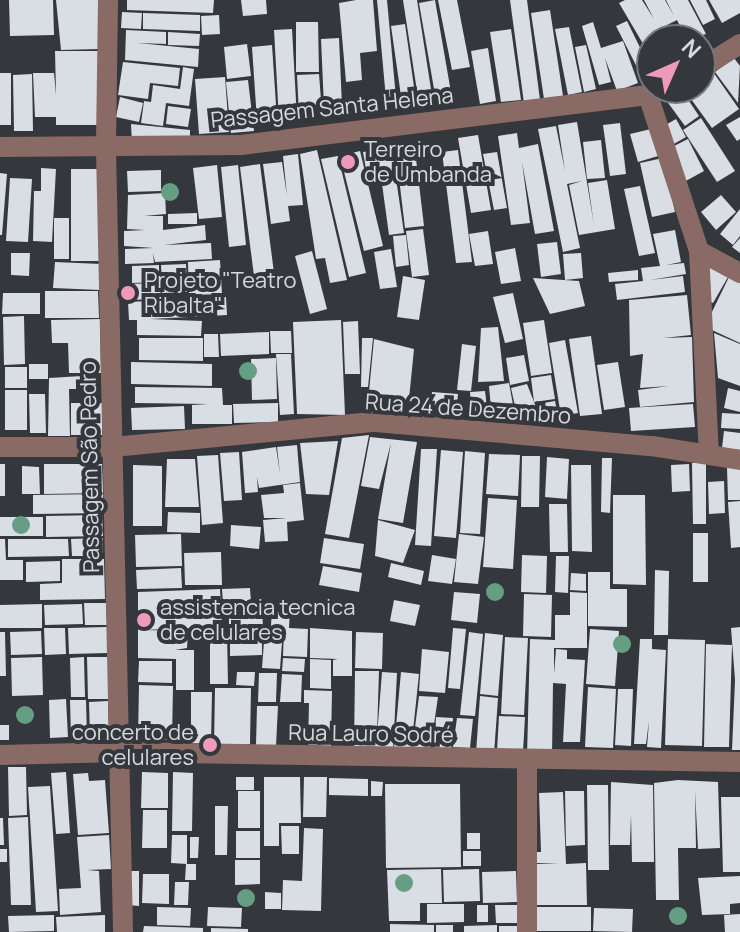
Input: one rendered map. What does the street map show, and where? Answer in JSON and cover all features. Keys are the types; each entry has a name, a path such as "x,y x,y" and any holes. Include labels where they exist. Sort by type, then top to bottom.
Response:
{"street":[{"name":"Passagem São Pedro","path":"108,0 106,150 123,932"},
{"path":"716,59 740,44"},
{"name":"Passagem Santa Helena","path":"0,147 106,150 241,145 636,94"},
{"path":"661,104 699,251 709,453"},
{"path":"699,251 740,273"},
{"name":"Rua 24 de Dezembro","path":"0,447 113,447 375,422 709,453 740,460"},
{"name":"Rua Lauro Sodré","path":"0,755 120,752 527,762 740,762"},
{"path":"527,762 527,932"}],"building":[{"path":"9,0 53,0 54,35 10,36"},
{"path":"56,0 99,0 99,49 61,50"},
{"path":"127,0 214,0 213,13 127,10"},
{"path":"241,0 266,0 267,14 243,16"},
{"path":"373,0 377,51 360,53 362,80 346,82 339,3"},
{"path":"377,0 387,0 396,98 386,99"},
{"path":"403,0 417,0 433,102 419,104"},
{"path":"435,0 453,104 437,106 419,3"},
{"path":"438,0 457,0 470,67 452,70"},
{"path":"510,0 527,0 540,100 524,103"},
{"path":"642,0 654,19 644,0 665,0 674,16 666,0 688,0 701,24 679,24 677,20 669,24 636,24 636,32 619,3"},
{"path":"690,0 706,0 715,19 702,24"},
{"path":"709,0 740,0 740,13 722,23"},
{"path":"550,10 563,96 544,99 531,13"},
{"path":"122,12 142,13 141,29 121,28"},
{"path":"143,13 200,15 200,31 143,29"},
{"path":"219,15 220,34 202,35 201,16"},
{"path":"627,21 636,39 636,65 616,26"},
{"path":"296,22 318,22 319,72 296,72"},
{"path":"593,22 601,48 623,41 636,84 617,91 605,58 611,82 599,85 582,26"},
{"path":"405,24 417,108 403,110 391,26"},
{"path":"569,27 582,92 568,95 555,29"},
{"path":"292,29 297,119 279,120 274,30"},
{"path":"511,29 521,100 501,102 490,32"},
{"path":"126,30 166,32 166,44 138,43 199,49 198,67 125,60"},
{"path":"168,32 200,34 199,46 168,45"},
{"path":"339,38 342,106 324,107 321,39"},
{"path":"247,44 251,76 227,79 224,47"},
{"path":"272,45 277,120 257,121 252,47"},
{"path":"586,45 596,89 584,92 575,47"},
{"path":"488,48 496,101 480,104 471,51"},
{"path":"55,51 99,51 100,125 56,125 56,117 35,117 33,73 54,73 56,95"},
{"path":"734,58 740,66 738,103 716,73"},
{"path":"123,62 180,68 178,86 150,83 148,99 118,95"},
{"path":"183,67 194,69 189,106 166,103 163,126 141,123 144,101 151,102 153,85 180,89"},
{"path":"0,73 11,73 11,125 0,125"},
{"path":"32,74 33,131 14,131 13,75"},
{"path":"319,74 322,113 299,114 297,75"},
{"path":"716,76 739,109 712,128 695,104 716,104"},
{"path":"225,77 229,132 199,134 195,79"},
{"path":"248,80 254,131 231,133 226,82"},
{"path":"120,97 143,103 139,122 116,117"},
{"path":"669,104 691,104 699,116 685,126"},
{"path":"168,106 191,109 188,127 166,124"},
{"path":"740,117 740,139 737,141 726,125"},
{"path":"701,118 735,171 717,182 683,130"},
{"path":"676,119 686,137 672,145 662,127"},
{"path":"577,122 594,225 588,183 607,180 615,229 579,235 569,185 582,181 567,184 580,248 563,252 538,129 556,126 565,171 558,125"},
{"path":"620,123 626,174 610,176 603,125"},
{"path":"131,124 190,130 190,142 132,144"},
{"path":"651,129 658,156 638,162 630,134"},
{"path":"517,133 519,148 538,144 554,231 535,234 522,162 530,223 511,225 498,136"},
{"path":"478,135 491,210 471,213 458,138"},
{"path":"688,139 704,171 684,182 668,149"},
{"path":"601,140 605,178 587,179 583,142"},
{"path":"414,142 424,226 405,228 395,145"},
{"path":"317,150 347,280 330,283 325,258 316,259 300,154"},
{"path":"375,150 378,168 377,153 392,151 404,233 389,235 382,184 369,186 363,152"},
{"path":"458,150 472,262 456,263 442,152"},
{"path":"360,151 383,246 364,251 340,156"},
{"path":"497,152 507,208 494,210 483,154"},
{"path":"298,154 303,205 288,206 290,221 271,224 263,164 282,162 287,196 283,156"},
{"path":"338,156 366,273 349,277 321,159"},
{"path":"663,158 675,212 652,217 640,163"},
{"path":"260,164 274,273 254,276 240,167"},
{"path":"217,165 222,217 199,219 193,168"},
{"path":"238,165 246,245 229,247 221,167"},
{"path":"41,168 56,169 52,242 33,241 34,191 41,191"},
{"path":"71,169 100,169 99,261 71,261"},
{"path":"161,170 161,191 128,192 127,171"},
{"path":"0,173 7,174 2,235 0,235"},
{"path":"10,178 32,179 28,242 6,241"},
{"path":"640,186 655,253 639,256 624,189"},
{"path":"165,193 166,214 144,216 163,216 163,230 205,225 206,240 164,245 211,243 212,259 155,262 153,253 154,263 125,264 125,249 154,248 124,246 124,231 145,230 127,229 128,195"},
{"path":"721,195 736,212 716,230 701,212"},
{"path":"740,209 740,236 733,245 720,234"},
{"path":"197,213 197,224 168,224 168,214"},
{"path":"54,218 69,218 69,259 54,259"},
{"path":"423,229 429,275 412,277 406,231"},
{"path":"675,230 681,262 666,265 684,263 686,274 650,280 683,276 685,292 617,300 615,284 643,281 641,268 660,266 653,234"},
{"path":"488,231 493,264 475,266 469,234"},
{"path":"406,235 409,265 396,267 393,236"},
{"path":"740,238 740,253 732,247"},
{"path":"557,242 561,274 541,277 537,244"},
{"path":"515,248 521,281 501,284 495,252"},
{"path":"391,249 397,287 380,289 374,252"},
{"path":"312,251 327,309 310,314 295,256"},
{"path":"11,253 30,253 29,276 11,275"},
{"path":"581,253 583,278 565,280 563,254"},
{"path":"220,260 222,294 189,295 188,262"},
{"path":"55,262 101,264 100,290 53,288"},
{"path":"186,264 187,292 162,293 162,283 167,282 162,282 161,265"},
{"path":"159,265 159,282 132,283 132,266"},
{"path":"710,267 728,277 713,303 705,299 703,280"},
{"path":"638,270 638,280 609,282 608,273"},
{"path":"403,276 425,280 419,320 397,317"},
{"path":"729,277 740,282 740,343 712,330 709,318"},
{"path":"533,278 579,281 585,306 550,314"},
{"path":"160,283 161,299 126,300 125,284"},
{"path":"45,291 98,291 99,318 45,318"},
{"path":"3,293 40,293 40,314 2,314"},
{"path":"513,293 523,339 505,343 493,297"},
{"path":"687,295 691,335 663,338 692,337 694,402 640,407 638,390 669,386 640,388 643,354 630,356 629,300"},
{"path":"226,297 227,315 150,319 202,321 201,336 137,335 137,320 129,320 128,302"},
{"path":"24,316 25,364 4,365 3,317"},
{"path":"100,319 101,373 69,373 68,343 52,343 51,320"},
{"path":"341,320 345,415 297,414 293,322"},
{"path":"544,320 552,373 531,376 523,323"},
{"path":"358,321 360,374 345,374 343,322"},
{"path":"498,327 504,381 478,382 481,328"},
{"path":"270,331 291,331 292,353 271,353"},
{"path":"269,332 269,354 221,356 220,334"},
{"path":"714,333 740,344 740,386 718,378"},
{"path":"204,334 218,334 219,357 204,357"},
{"path":"591,336 602,414 580,416 569,339"},
{"path":"139,338 203,338 203,361 139,360"},
{"path":"362,338 373,338 368,387 361,387"},
{"path":"374,339 414,349 408,409 368,402"},
{"path":"565,340 578,413 561,416 549,343"},
{"path":"462,344 476,346 471,391 457,390"},
{"path":"276,354 291,354 294,414 280,415"},
{"path":"524,355 529,381 510,385 506,358"},
{"path":"276,358 277,399 252,400 251,359"},
{"path":"131,362 212,364 212,386 131,384"},
{"path":"618,362 625,407 604,410 597,365"},
{"path":"29,364 48,364 48,379 29,379"},
{"path":"5,367 27,367 27,388 5,388"},
{"path":"98,375 98,389 69,389 70,436 48,436 49,378"},
{"path":"551,375 555,399 534,402 531,378"},
{"path":"509,383 516,421 492,419 489,386"},
{"path":"527,384 541,421 518,420 511,388"},
{"path":"135,387 222,388 223,405 232,405 232,424 192,424 192,405 208,404 135,403"},
{"path":"728,388 740,391 740,412 724,408"},
{"path":"5,390 27,390 27,430 5,430"},
{"path":"485,391 488,416 472,417 470,392"},
{"path":"432,392 458,394 456,414 431,412"},
{"path":"29,394 45,394 46,433 30,433"},
{"path":"555,401 559,420 542,424 538,404"},
{"path":"71,403 103,403 102,435 71,435"},
{"path":"278,403 278,422 234,423 233,404"},
{"path":"693,404 695,427 631,431 629,408"},
{"path":"184,406 185,429 132,430 131,408"},
{"path":"722,413 740,414 740,429 721,428"},
{"path":"724,431 740,433 740,450 722,448"},
{"path":"369,435 349,538 325,534 342,438"},
{"path":"370,437 417,442 403,523 378,519 391,443 379,489 361,486"},
{"path":"338,441 329,495 306,494 300,443"},
{"path":"297,445 300,482 259,488 257,477 258,492 245,493 242,452 276,447 280,474 277,447"},
{"path":"421,449 437,449 431,546 415,545"},
{"path":"441,450 463,452 456,538 434,536"},
{"path":"465,451 485,453 480,534 460,533"},
{"path":"239,452 242,500 224,501 220,453"},
{"path":"489,454 520,455 518,496 486,494"},
{"path":"218,455 223,523 202,525 197,456"},
{"path":"522,456 540,456 539,507 521,507"},
{"path":"547,457 569,459 567,499 545,497"},
{"path":"602,458 612,458 610,513 601,512"},
{"path":"167,459 195,459 199,507 165,507"},
{"path":"692,463 706,463 706,524 693,524"},
{"path":"0,464 5,464 5,496 0,496"},
{"path":"44,464 102,464 103,493 44,494"},
{"path":"689,464 690,491 672,492 671,465"},
{"path":"133,465 162,466 162,526 133,526"},
{"path":"571,465 591,465 592,552 572,551"},
{"path":"22,466 39,467 40,494 22,494"},
{"path":"727,467 740,467 740,500 728,500"},
{"path":"724,481 725,513 709,514 708,482"},
{"path":"300,483 304,520 287,522 288,541 265,542 263,520 287,518 264,518 261,495 284,493 283,485"},
{"path":"103,494 103,513 33,514 33,495"},
{"path":"613,495 645,495 646,585 613,584"},
{"path":"488,498 517,500 513,569 483,567"},
{"path":"740,501 740,547 731,548 728,502"},
{"path":"549,504 567,504 568,552 550,552"},
{"path":"168,512 200,513 200,533 167,532"},
{"path":"102,515 103,536 46,537 46,516"},
{"path":"0,517 43,517 43,536 0,536"},
{"path":"378,520 415,530 403,563 375,556"},
{"path":"231,525 261,527 259,549 230,546"},
{"path":"693,533 708,533 708,582 693,582"},
{"path":"181,534 182,566 136,567 135,535"},
{"path":"459,534 484,537 478,584 454,582"},
{"path":"103,538 103,556 72,556 71,539"},
{"path":"324,538 364,544 360,569 320,563"},
{"path":"0,539 5,539 6,560 23,560 23,580 0,580"},
{"path":"8,539 68,539 69,556 8,557"},
{"path":"221,552 222,585 185,585 184,553"},
{"path":"432,555 456,559 452,584 428,581"},
{"path":"522,555 547,556 546,593 521,592"},
{"path":"556,556 569,556 568,593 555,592"},
{"path":"62,559 104,559 105,599 40,600 40,584 62,583"},
{"path":"60,561 60,581 26,582 26,562"},
{"path":"391,563 424,571 421,585 388,577"},
{"path":"323,566 362,573 359,592 319,585"},
{"path":"181,568 182,588 137,589 136,570"},
{"path":"655,570 669,571 668,635 654,635"},
{"path":"588,572 610,572 610,589 627,589 627,627 588,626"},
{"path":"571,573 586,574 586,591 570,590"},
{"path":"250,588 251,603 223,603 222,589"},
{"path":"220,589 222,627 143,630 188,631 187,648 175,650 194,650 194,690 176,690 176,659 138,658 138,592"},
{"path":"454,592 480,594 477,623 451,620"},
{"path":"570,592 587,593 587,648 554,648 554,674 556,649 567,650 567,659 585,660 580,742 563,742 566,684 553,683 552,757 527,756 530,639 555,640 555,615 570,615"},
{"path":"524,594 552,595 551,637 523,636"},
{"path":"394,600 420,605 415,626 390,621"},
{"path":"84,603 106,603 107,625 85,625"},
{"path":"42,604 42,628 0,628 0,605"},
{"path":"82,604 83,624 45,625 44,605"},
{"path":"229,606 262,606 263,629 229,629"},
{"path":"272,607 290,609 289,628 308,629 307,657 283,656 284,628 271,626"},
{"path":"107,627 108,653 69,654 68,628"},
{"path":"740,627 740,750 732,750 735,680 731,628"},
{"path":"44,628 65,628 66,654 45,655"},
{"path":"265,628 283,629 280,669 262,668"},
{"path":"310,628 352,631 352,676 333,676 333,660 338,659 310,658"},
{"path":"453,628 466,629 460,689 448,688"},
{"path":"590,629 619,631 615,686 586,684"},
{"path":"41,631 42,654 11,655 10,632"},
{"path":"230,631 262,631 262,655 230,656"},
{"path":"0,632 5,632 6,676 0,676"},
{"path":"356,632 383,633 382,669 355,668"},
{"path":"469,632 483,634 475,716 460,715"},
{"path":"210,633 227,633 228,684 210,684"},
{"path":"485,633 503,635 498,696 480,694"},
{"path":"505,637 528,638 524,715 501,714"},
{"path":"640,639 652,639 652,649 666,650 661,748 647,747 649,721 646,744 634,744"},
{"path":"668,639 705,640 702,746 665,745"},
{"path":"706,644 732,645 729,747 704,747"},
{"path":"422,649 449,652 445,693 419,691"},
{"path":"42,657 43,695 12,696 11,658"},
{"path":"84,657 85,697 71,697 70,658"},
{"path":"87,657 108,657 109,699 88,699"},
{"path":"283,658 305,659 304,672 282,671"},
{"path":"310,659 331,660 331,689 310,688"},
{"path":"139,661 172,661 172,683 138,682"},
{"path":"355,671 379,671 377,736 382,672 397,673 393,751 354,746"},
{"path":"237,672 255,672 254,686 236,685"},
{"path":"401,672 419,674 411,750 394,748"},
{"path":"259,673 277,673 276,702 258,702"},
{"path":"282,674 302,675 301,702 280,702"},
{"path":"139,685 173,686 172,740 138,739"},
{"path":"588,687 616,689 613,748 585,747"},
{"path":"215,688 251,688 250,744 214,744"},
{"path":"618,689 633,689 631,746 615,745"},
{"path":"304,690 332,691 331,746 308,745 309,703 304,703"},
{"path":"191,692 212,692 211,744 191,743"},
{"path":"419,696 438,697 430,752 412,751"},
{"path":"480,696 498,698 494,754 476,753"},
{"path":"66,699 68,737 50,738 49,700"},
{"path":"70,700 86,700 87,737 71,737"},
{"path":"108,701 109,736 90,737 89,702"},
{"path":"257,706 278,706 276,746 256,745"},
{"path":"499,716 525,717 523,752 497,751"},
{"path":"436,717 453,718 451,752 434,750"},
{"path":"457,718 473,719 470,748 453,747"},
{"path":"0,725 9,725 9,740 0,740"},
{"path":"8,767 26,767 27,815 9,816"},
{"path":"66,772 70,833 56,834 51,773"},
{"path":"142,772 168,773 168,808 141,808"},
{"path":"173,772 193,773 192,831 172,831"},
{"path":"88,773 89,781 105,780 109,833 78,835 73,774"},
{"path":"236,777 254,777 254,790 236,790"},
{"path":"264,777 300,777 301,823 279,823 279,846 264,846"},
{"path":"304,777 327,777 326,817 303,817"},
{"path":"329,778 368,779 368,796 329,795"},
{"path":"678,780 718,782 720,848 698,849 695,791 696,848 678,848 679,900 656,900 654,783"},
{"path":"371,781 383,782 382,796 371,796"},
{"path":"611,782 653,785 654,862 632,862 631,815 630,845 610,845"},
{"path":"385,784 460,784 461,867 386,868"},
{"path":"587,785 608,785 609,870 588,870"},
{"path":"50,786 58,911 36,912 28,787"},
{"path":"238,791 260,791 260,828 238,828"},
{"path":"565,791 584,791 585,845 566,846"},
{"path":"563,792 566,864 586,863 587,905 537,905 536,864 559,864 537,863 537,852 541,852 539,793"},
{"path":"721,797 740,797 740,872 723,872"},
{"path":"215,806 228,806 227,855 215,855"},
{"path":"143,810 167,810 167,848 142,848"},
{"path":"28,817 31,905 11,905 8,818"},
{"path":"0,818 3,818 4,845 0,845"},
{"path":"281,826 299,826 299,854 282,854"},
{"path":"304,828 323,829 321,911 282,910 283,880 302,881"},
{"path":"236,831 260,831 260,858 236,858"},
{"path":"467,833 480,833 480,849 467,849"},
{"path":"109,835 111,869 87,870 99,871 101,912 60,915 59,889 81,888 77,837"},
{"path":"172,835 187,835 187,864 171,863"},
{"path":"190,837 199,837 198,858 190,858"},
{"path":"0,849 7,849 7,862 0,862"},
{"path":"463,851 481,851 481,866 463,866"},
{"path":"235,860 260,860 260,884 235,885"},
{"path":"186,864 196,864 196,880 185,880"},
{"path":"441,869 442,903 420,903 420,921 389,921 387,870"},
{"path":"479,869 480,901 444,902 443,870"},
{"path":"127,871 139,871 139,906 127,905"},
{"path":"516,871 517,902 483,903 482,872"},
{"path":"143,874 169,874 169,904 142,903"},
{"path":"740,876 740,903 730,904 730,914 702,915 698,878"},
{"path":"175,882 189,882 188,905 174,905"},
{"path":"265,892 281,893 281,909 265,909"},
{"path":"427,904 464,904 464,922 427,923"},
{"path":"477,905 488,905 488,922 477,922"},
{"path":"495,905 525,905 525,923 496,923"},
{"path":"157,907 191,908 190,926 157,925"},
{"path":"208,907 242,908 241,927 207,926"},
{"path":"537,907 591,907 591,931 537,931"},
{"path":"594,908 633,909 632,932 593,931"},
{"path":"740,914 740,932 725,932 724,915"},
{"path":"54,915 54,931 9,932 8,916"},
{"path":"105,915 105,932 57,932 56,917"},
{"path":"390,924 434,925 434,932 390,932"},
{"path":"436,925 453,925 453,932 436,932"},
{"path":"497,925 497,932 464,932 464,926"},
{"path":"144,926 203,928 203,932 143,932"},
{"path":"499,926 523,926 523,932 499,932"},
{"path":"211,928 248,929 248,932 211,932"}],"place":[{"name":"Terreiro de Umbanda","path":"348,162"},
{"name":"Projeto \"Teatro Ribalta\"","path":"128,293"},
{"name":"assistencia tecnica de celulares","path":"144,620"},
{"name":"concerto de celulares","path":"210,745"}]}
